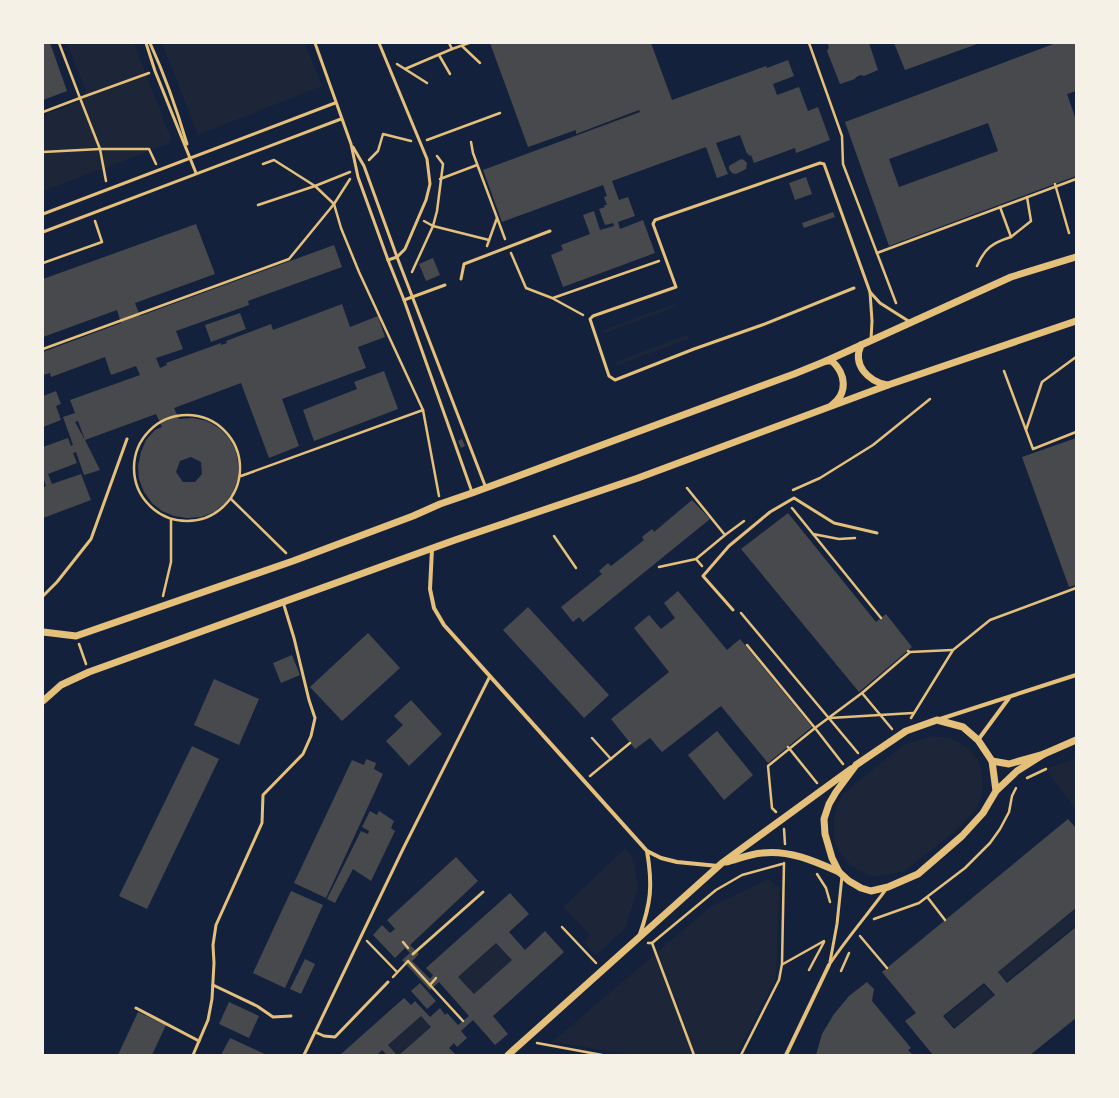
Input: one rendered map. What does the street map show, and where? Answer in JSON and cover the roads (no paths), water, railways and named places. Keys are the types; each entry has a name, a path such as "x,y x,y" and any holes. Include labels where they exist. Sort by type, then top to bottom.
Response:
{"street":[{"path":"43,632 76,636 293,561 413,516 440,504 709,406 826,361 1011,277 1076,257"},
{"path":"43,701 61,685 89,672 432,549 638,478 888,385 1076,321"},
{"path":"861,346 858,352 859,362 863,371 870,379 878,383 888,385"},
{"path":"826,361 832,361 838,366 844,380 841,395 837,402 831,407"},
{"path":"432,549 430,589 434,608 444,625 646,851 661,858 677,862 720,864 761,853 772,852 803,856 840,873"},
{"path":"508,1055 720,864 822,789 898,736 906,731 938,720 1076,675"},
{"path":"978,740 1009,697"},
{"path":"938,720 963,727 978,740 992,761 996,791"},
{"path":"992,761 1009,764 1044,754 1076,740"},
{"path":"856,765 829,804 824,818 825,834 832,858 840,873 848,881 861,888 871,891 888,887 918,874 962,836 983,813 996,791 1017,771 1044,754"},
{"path":"638,937 646,915 650,894 650,872 646,851"},
{"path":"786,1055 829,965"}],"lane":[{"path":"146,43 155,71 191,158"},
{"path":"150,43 162,68 178,113 196,173"},
{"path":"315,43 341,119 351,144 364,166 397,257 486,488"},
{"path":"379,43 427,159 430,187 405,249 397,257 388,260"},
{"path":"43,214 335,103"},
{"path":"43,232 341,119"},
{"path":"351,144 356,169 472,493"},
{"path":"854,288 762,325 694,349 615,380 609,376 590,319 593,316 676,287 653,224 655,220 822,163 870,292 872,321 870,340"},
{"path":"461,279 464,264 550,231"},
{"path":"404,300 445,285"},
{"path":"870,292 880,303 910,322"},
{"path":"43,596 57,582 91,539 127,439"},
{"path":"733,610 703,576 729,546 770,512 794,498 834,522 876,533"},
{"path":"193,1055 208,1020 212,999 213,945 216,925 262,823 263,795 303,754 311,736 315,718 283,602"},
{"path":"304,1055 403,849 490,676"},
{"path":"829,965 837,924 840,873"},
{"path":"829,965 842,945 888,887"},
{"path":"413,954 483,892"},
{"path":"315,1032 324,1036 335,1037 388,982"},
{"path":"213,985 256,1006 273,1017 291,1016"},
{"path":"136,1008 199,1041"}]}
